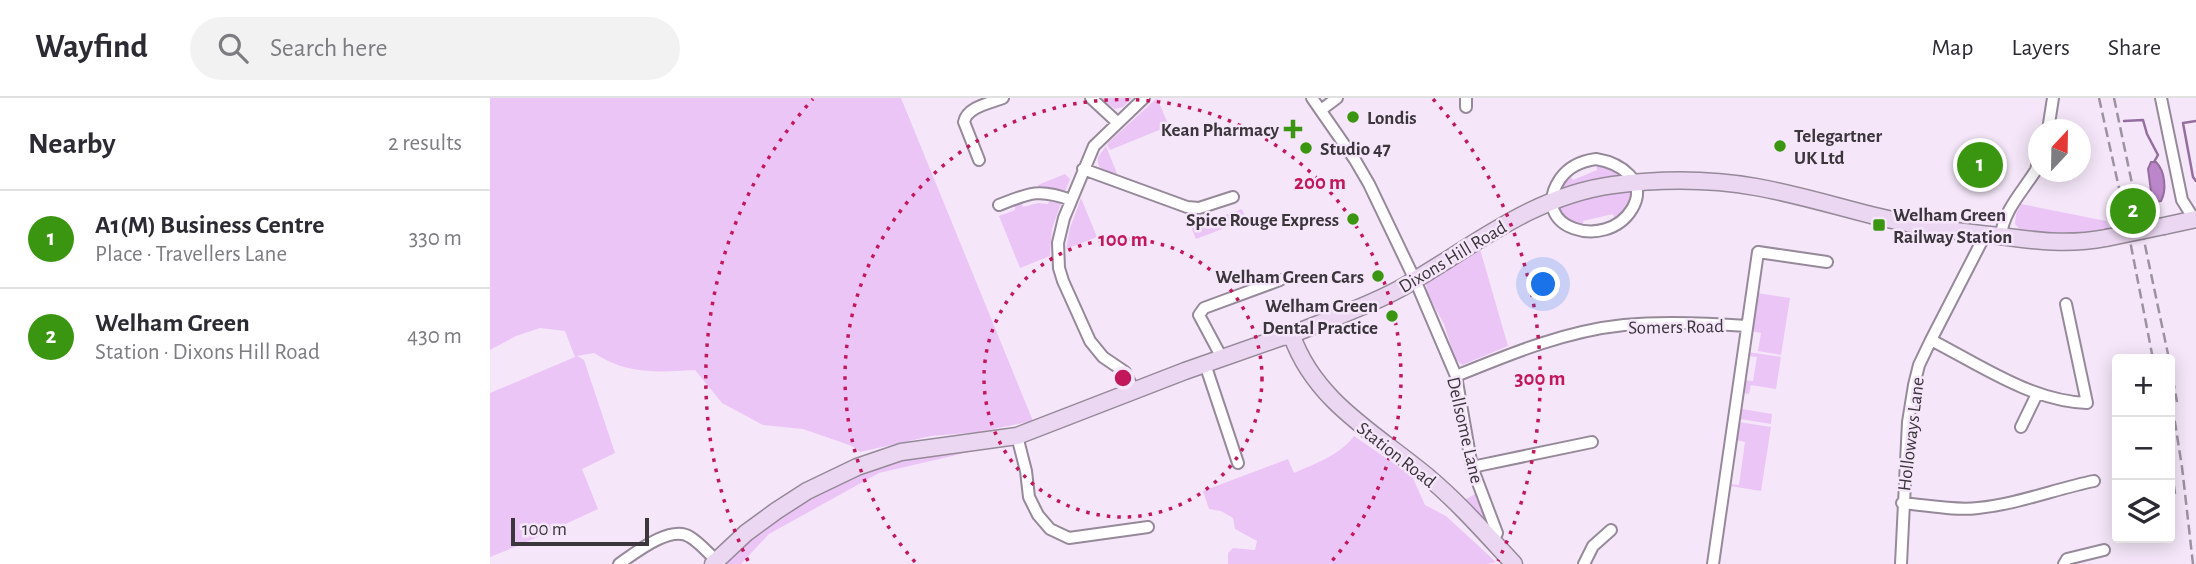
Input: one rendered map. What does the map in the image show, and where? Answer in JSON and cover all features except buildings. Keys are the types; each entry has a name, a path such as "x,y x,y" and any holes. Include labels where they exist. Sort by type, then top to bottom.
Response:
{"street":[{"path":"979,160 964,117 971,111 1003,98"},
{"path":"1091,98 1117,122"},
{"path":"1134,391 1125,372 1103,357 1090,341 1063,281 1059,268 1058,243 1071,200 1094,146 1144,98"},
{"name":"Dellsome Lane","path":"1312,98 1369,184 1415,280 1456,376 1472,467 1497,533 1493,541"},
{"path":"1321,110 1337,98"},
{"path":"2050,119 2053,98"},
{"path":"2161,98 2182,200 2195,219"},
{"path":"1596,159 1615,163 1630,174 1636,198 1621,223 1606,229 1580,231 1571,228 1556,215 1550,201 1565,173 1585,160 1596,159"},
{"path":"1083,169 1187,207 1199,208 1233,197"},
{"name":"Dixons Hill Road","path":"714,562 776,511 807,491 857,467 901,452 1017,436 1205,364 1282,337 1292,337 1298,332 1397,290 1481,237 1550,201 1593,189 1634,183 1690,182 1755,187 1876,216 1993,236 2057,243 2106,239 2195,219"},
{"name":"Holloways Lane","path":"1901,564 1902,503 1910,404 1919,365 1931,340 2028,182"},
{"path":"999,205 1030,192 1041,191 1071,200"},
{"path":"2168,225 2182,200"},
{"path":"1747,326 1758,252 1827,262"},
{"path":"1222,358 1199,315 1204,308 1280,280"},
{"path":"1931,340 2037,394 2065,402 2087,403 2066,304"},
{"name":"Somers Road","path":"1456,376 1539,344 1624,325 1695,322 1747,326 1713,564"},
{"name":"Station Road","path":"1292,337 1304,362 1337,405 1429,478 1514,564"},
{"path":"1205,364 1238,463"},
{"path":"2021,427 2037,394"},
{"path":"1017,436 1029,497 1038,515 1050,529 1069,538 1148,527"},
{"path":"1472,467 1591,442"},
{"path":"1902,503 1975,509 2019,502 2050,490 2094,481"},
{"path":"1584,564 1593,546 1611,530"},
{"path":"619,564 668,534 679,533 689,535 714,562"},
{"path":"2064,564 2067,558 2104,550"}],"shaded area":[{"path":"490,98 901,98 1033,421 978,432 931,436 860,452 852,446 803,429 763,425 722,403 695,370 630,369 594,353 577,356 584,360 615,453 582,469 598,509 490,557 490,393 575,357 565,331 540,328 516,336 490,350"},
{"path":"1100,98 1132,98 1123,107 1115,109"},
{"path":"1157,98 1169,126 1110,150 1107,145 1109,142"},
{"path":"1106,146 1118,176 1103,170 1099,165 1098,157"},
{"path":"2151,162 2156,162 2159,166 2164,181 2163,197 2156,202 2152,199 2148,169"},
{"path":"1596,163 1611,166 1624,176 1559,190 1570,175 1573,180 1597,170"},
{"path":"1065,174 1070,179 1065,192 1040,188 1038,185"},
{"path":"1630,190 1632,205 1615,221 1613,214 1583,221 1584,227 1570,225 1557,207 1580,199"},
{"path":"1051,196 1061,203 1052,229 1050,256 1020,268 999,216 1015,210 1015,204 1021,201 1023,207 1038,203 1048,204"},
{"path":"1081,198 1097,237 1066,249 1070,228"},
{"path":"2021,204 2106,221 2110,229 2090,236 2024,234 2015,224"},
{"path":"1242,209 1246,220 1196,239 1191,227"},
{"path":"1474,249 1480,249 1508,346 1462,365 1455,359 1444,324 1427,293 1426,283"},
{"path":"1757,293 1790,298 1781,355 1758,351 1761,333 1751,331"},
{"path":"1748,352 1781,357 1776,389 1751,385 1749,394 1742,393 1744,380 1753,381 1757,357 1748,356"},
{"path":"1742,409 1772,414 1771,424 1740,419"},
{"path":"1739,422 1771,427 1761,491 1730,486 1739,485 1745,442 1736,440"},
{"path":"1354,436 1412,476 1425,505 1446,516 1496,562 1228,564 1228,553 1233,548 1255,550 1257,541 1235,529 1233,518 1221,511 1209,509 1203,491 1288,459 1294,473 1334,454"},
{"path":"995,446 879,473 769,534 741,564 719,564 749,535 830,482 918,453"},
{"path":"1475,494 1491,527 1463,501"}],"waterway":[{"path":"2124,121 2143,120 2158,155 2154,162"},
{"path":"2196,121 2183,123 2196,181"}],"railway":[{"path":"2099,98 2152,354"},
{"path":"2114,98 2168,354"},
{"path":"2175,391 2177,402"},
{"path":"2174,417 2193,564"}],"place":[{"name":"Londis","path":"1353,117"},
{"name":"Kean Pharmacy","path":"1293,129"},
{"name":"Telegartner UK Ltd","path":"1780,146"},
{"name":"Studio 47","path":"1306,148"},
{"name":"A1(M) Business Centre","path":"1980,165"},
{"name":"Welham Green","path":"2133,211"},
{"name":"Spice Rouge Express","path":"1353,219"},
{"name":"Welham Green Railway Station","path":"1879,225"},
{"name":"Welham Green Cars","path":"1378,276"},
{"name":"Welham Green Dental Practice","path":"1392,316"}]}
